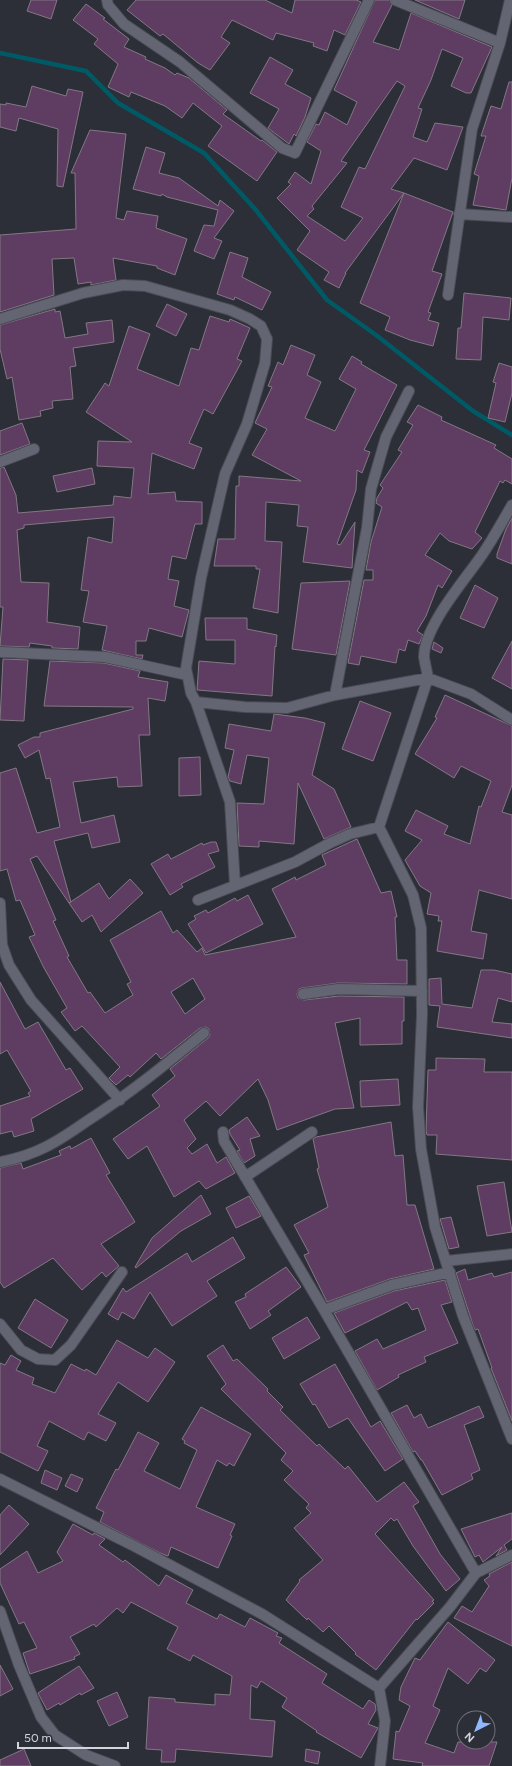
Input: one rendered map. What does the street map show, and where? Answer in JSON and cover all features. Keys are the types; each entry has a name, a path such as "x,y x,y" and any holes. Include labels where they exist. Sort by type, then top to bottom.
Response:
{"street":[{"path":"107,0 108,5 124,24 180,62 282,148 295,153 369,0"},
{"path":"394,0 500,43"},
{"path":"448,295 472,129 500,43 510,0"},
{"path":"459,214 512,217"},
{"path":"0,319 83,293 123,285 145,286 230,310 250,318 261,326 267,339 266,363 247,424 225,474 201,578 186,668 191,693 196,702 230,802 236,885"},
{"path":"335,695 367,528 371,489 386,436 409,391"},
{"path":"0,462 34,449"},
{"path":"512,505 483,554 464,578 429,635 424,656 428,678 379,827 414,901 421,928 422,991 418,1107 421,1149 434,1227 450,1272 463,1316 512,1438"},
{"path":"0,652 105,656 187,675"},
{"path":"196,702 287,708 335,695 428,678 471,694 512,720"},
{"path":"198,900 295,862 350,834 379,827"},
{"path":"0,903 2,945 9,965 31,1000 120,1100"},
{"path":"303,994 339,989 422,991"},
{"path":"0,1162 19,1159 48,1147 120,1100 204,1033"},
{"path":"223,1132 224,1141 324,1310 476,1573"},
{"path":"245,1177 312,1132"},
{"path":"446,1261 512,1254"},
{"path":"0,1324 21,1350 38,1359 55,1360 71,1345 122,1272"},
{"path":"324,1310 392,1284 450,1272"},
{"path":"0,1479 136,1547 262,1614 379,1688 385,1721 380,1766"},
{"path":"379,1688 450,1607 476,1573 512,1556"},
{"path":"0,1611 19,1665 42,1716 55,1735 86,1755 115,1766"}],"building":[{"path":"31,0 57,0 51,19 27,11"},
{"path":"136,0 265,0 292,13 295,0 356,0 361,2 345,35 334,30 327,51 313,46 314,43 276,33 273,40 232,20 221,37 230,43 210,70 198,63 163,34 160,36 127,10"},
{"path":"375,0 389,0 392,5 373,42 399,50 411,13 492,47 471,93 466,93 451,86 463,58 442,49 431,80 418,108 422,109 413,137 427,142 435,123 463,127 447,170 414,158 391,189 404,193 345,273 339,288 324,280 329,272 297,250 310,231 277,198 291,184 288,182 295,172 311,184 321,151 307,142 316,124 319,125 325,112 347,125 357,102 334,90","holes":["397,81 405,86 365,169 359,167 341,207 363,218 345,241 307,216 314,209 312,206 347,163 341,161"]},
{"path":"415,0 465,0 459,19"},
{"path":"86,4 129,39 124,47 146,57 145,59 165,68 175,75 177,73 189,78 227,110 223,114 277,152 257,181 208,146 222,126 193,103 182,118 165,106 131,92 129,97 108,87 118,64 94,44 98,39 73,20"},
{"path":"270,57 293,70 285,84 311,98 305,117 296,136 294,134 289,144 268,128 279,109 250,93"},
{"path":"509,82 512,82 512,178 506,210 473,205 479,176 474,174 486,136 481,136 491,106 501,109"},
{"path":"32,86 66,96 68,89 83,92 63,187 57,186 58,129 19,118 16,131 0,127 0,104 6,105 6,103 26,107"},
{"path":"90,130 126,134 116,218 124,220 127,211 158,216 156,228 187,239 175,275 157,268 157,266 113,258 116,280 91,285 91,282 78,284 74,258 52,259 54,295 0,312 0,235 76,229 75,173 71,173"},
{"path":"146,147 165,153 159,173 179,178 218,206 220,200 234,211 214,238 222,241 214,259 194,251 204,225 214,226 218,210 167,197 162,194 161,196 133,189"},
{"path":"404,193 453,212 432,271 442,274 428,312 431,313 428,320 439,323 433,346 410,340 385,330 390,317 360,303"},
{"path":"230,252 248,258 242,277 271,292 262,310 235,297 234,300 217,294"},
{"path":"464,293 511,298 509,320 483,317 481,360 456,359 458,328 461,328"},
{"path":"167,304 187,314 176,336 156,326"},
{"path":"55,309 55,312 60,311 65,338 88,334 86,323 112,320 114,342 73,348 76,366 70,367 73,399 52,401 53,408 40,411 41,416 19,420 12,377 7,379 0,349 0,325"},
{"path":"210,316 229,322 230,319 250,328 237,359 242,361 213,414 204,409 189,443 202,448 194,469 152,453 148,494 175,492 176,501 202,502 202,524 195,524 186,559 172,556 168,579 179,581 174,606 189,610 182,637 149,628 146,641 136,641 136,655 143,655 142,659 102,650 107,626 83,622 89,591 81,590 88,537 112,543 114,517 24,525 24,528 17,530 21,582 49,583 47,622 80,627 78,649 52,648 52,646 30,643 29,647 0,646 3,607 0,607 0,468 4,467 16,495 18,513 113,505 114,496 131,498 134,468 97,466 98,441 132,442 86,412 105,383 109,386 129,326 150,334 137,369 179,386 191,348 199,350"},
{"path":"291,345 315,355 307,375 321,382 305,418 335,431 356,389 339,379 352,356 362,362 361,364 397,385 364,450 370,452 362,473 357,470 356,490 337,544 340,545 355,522 352,568 303,562 308,527 297,526 299,505 266,502 265,541 282,542 278,613 253,608 260,569 256,569 256,566 214,566 218,539 235,539 236,486 239,486 239,476 301,481 252,455 267,429 255,423 272,387 268,386 278,362 283,365"},
{"path":"499,363 512,367 512,393 505,422 488,418 496,383 493,382"},
{"path":"418,405 442,417 441,420 496,445 494,448 512,459 512,484 505,480 503,483 500,481 475,532 482,538 472,549 449,541 440,533 425,555 452,571 442,588 438,585 426,616 417,631 423,635 419,644 408,640 405,651 399,649 396,663 361,656 359,665 348,663 364,580 373,580 373,570 366,570 371,542 382,507 376,503 377,498 383,488 380,485 402,452 398,450 413,425 407,422"},
{"path":"22,423 30,444 0,455 0,431"},
{"path":"92,468 95,484 57,492 53,476"},
{"path":"512,518 512,564 497,558 497,554 506,529"},
{"path":"350,581 336,655 292,649 301,583"},
{"path":"475,585 498,598 484,628 460,618"},
{"path":"205,618 247,618 247,629 277,635 272,696 197,690 199,661 235,664 235,640 206,640"},
{"path":"512,641 512,689 492,678"},
{"path":"434,642 443,648 441,653 432,649"},
{"path":"3,659 28,660 24,721 0,720"},
{"path":"50,661 104,663 140,671 138,677 168,682 165,701 148,698 150,735 139,735 142,786 118,787 117,777 73,782 81,823 114,815 120,842 92,848 88,833 54,841 71,902 69,903 37,856 30,859 56,920 53,921 69,956 67,957 88,993 90,992 105,1013 133,995 127,984 131,982 110,940 161,911 173,933 177,930 197,952 202,948 205,955 296,937 272,889 295,877 296,880 326,865 322,855 357,839 381,893 391,891 397,917 395,917 397,960 407,960 407,984 338,983 302,988 299,989 297,994 298,998 304,1000 339,996 404,997 402,1044 360,1045 360,1018 335,1023 354,1108 335,1109 277,1130 268,1100 258,1079 220,1116 206,1101 184,1120 196,1139 187,1148 192,1154 207,1144 217,1163 226,1157 235,1173 206,1189 199,1181 174,1197 147,1146 128,1159 113,1139 160,1106 152,1095 175,1076 170,1069 208,1038 210,1035 209,1029 206,1027 200,1028 161,1059 156,1053 130,1077 128,1075 116,1085 109,1078 120,1067 82,1026 75,1031 61,1012 67,1008 44,968 29,937 35,935 20,900 16,901 7,869 0,871 0,773 16,768 37,833 60,827 50,778 46,779 39,750 25,758 18,745 34,737 40,737 40,733 133,709 133,707 44,706","holes":["193,978 205,999 185,1014 171,992"]},
{"path":"445,695 512,726 512,785 502,812 512,815 512,899 479,890 471,931 487,934 483,959 437,951 442,921 438,921 439,916 427,914 431,893 420,886 405,860 422,840 405,831 416,810 448,826 444,834 470,844 479,806 481,807 491,781 461,766 454,778 415,754 437,718 435,717"},
{"path":"360,701 391,713 373,761 342,749"},
{"path":"274,714 305,718 325,723 312,775 334,789 351,827 324,839 298,783 294,844 259,841 259,847 239,846 237,803 264,804 269,758 247,755 241,784 230,781 228,777 234,750 225,748 229,724 271,731"},
{"path":"200,757 201,795 179,796 179,758"},
{"path":"216,842 219,851 208,854 215,867 181,884 183,887 170,895 151,864 168,854 171,859 202,843 203,845"},
{"path":"130,879 143,893 101,932 92,915 82,922 69,903 99,883 109,899"},
{"path":"248,895 263,924 206,953 188,924 196,919 194,916 206,910 208,913 235,898 237,901"},
{"path":"481,970 494,970 512,974 512,1002 498,998 492,1022 512,1024 512,1038 437,1027 440,1006 429,1005 429,979 441,978 442,1004 472,1008"},
{"path":"0,982 25,1029 38,1022 66,1070 70,1068 83,1089 31,1119 34,1131 14,1137 12,1131 0,1134 0,1106 30,1096 28,1093 31,1091 7,1050 0,1054"},
{"path":"436,1058 485,1059 484,1072 512,1072 512,1160 436,1154 437,1135 427,1135 426,1131 428,1070 436,1070"},
{"path":"398,1079 400,1105 361,1107 360,1081"},
{"path":"247,1117 260,1136 250,1139 255,1156 244,1163 237,1151 240,1150 229,1130"},
{"path":"391,1122 395,1156 403,1155 407,1205 415,1205 434,1269 390,1279 327,1302 304,1255 309,1253 294,1225 328,1207 317,1169 319,1168 313,1139 316,1137"},
{"path":"91,1138 110,1173 106,1175 135,1222 101,1244 119,1266 106,1277 102,1272 82,1290 53,1258 4,1288 0,1282 0,1168 21,1163 23,1169 61,1155 59,1151 70,1146 71,1149"},
{"path":"504,1182 512,1232 487,1236 477,1186"},
{"path":"201,1195 211,1214 181,1231 136,1268 135,1267 152,1238"},
{"path":"249,1196 261,1216 236,1228 226,1208"},
{"path":"451,1217 459,1247 449,1249 440,1219"},
{"path":"233,1237 245,1258 207,1281 217,1296 172,1326 150,1292 134,1319 122,1312 118,1320 108,1314 123,1288 126,1292 187,1253 192,1262"},
{"path":"286,1267 301,1287 268,1311 271,1315 250,1329 235,1302 246,1297 245,1294"},
{"path":"465,1269 468,1280 492,1273 494,1277 512,1272 512,1421 491,1368 478,1329 475,1330 473,1325 456,1273"},
{"path":"445,1280 452,1302 441,1305 458,1343 424,1357 426,1362 398,1375 399,1377 377,1390 355,1351 377,1339 383,1349 426,1330 418,1308 412,1310 407,1302 345,1333 334,1313 394,1291"},
{"path":"35,1299 68,1320 51,1348 18,1328"},
{"path":"307,1317 320,1338 284,1359 272,1338"},
{"path":"117,1340 148,1358 155,1348 175,1362 148,1402 118,1382 98,1414 116,1423 106,1441 88,1432 84,1440 49,1421 37,1446 48,1451 38,1471 0,1452 0,1363 5,1365 11,1355 21,1361 16,1370 34,1378 32,1384 55,1393 71,1364 85,1371 86,1369 96,1375"},
{"path":"223,1345 233,1361 237,1359 268,1389 267,1391 283,1407 280,1410 317,1446 319,1444 345,1469 348,1466 377,1502 404,1482 419,1502 413,1506 440,1554 460,1579 446,1591 413,1546 397,1519 394,1521 391,1518 375,1534 434,1600 432,1601 434,1603 417,1620 416,1619 376,1670 355,1654 356,1653 329,1626 323,1632 308,1618 307,1620 286,1600 300,1581 299,1580 323,1560 294,1528 311,1513 306,1508 309,1504 284,1480 293,1471 281,1460 286,1453 221,1389 226,1384 207,1356"},
{"path":"335,1364 371,1427 380,1421 403,1459 385,1471 348,1418 329,1428 315,1404 313,1405 300,1384"},
{"path":"407,1405 414,1418 421,1414 428,1428 479,1406 484,1417 464,1425 480,1470 471,1474 473,1479 442,1495 422,1460 415,1451 413,1452 391,1413"},
{"path":"201,1407 251,1434 234,1466 229,1463 227,1466 217,1460 196,1507 235,1524 230,1535 232,1536 218,1568 171,1547 168,1556 160,1553 100,1522 104,1512 96,1508 116,1469 118,1470 138,1432 159,1443 144,1471 180,1489 197,1450 184,1443 185,1441 182,1439"},
{"path":"45,1470 62,1478 57,1490 41,1483"},
{"path":"71,1474 83,1479 77,1492 65,1486"},
{"path":"9,1505 29,1524 0,1555 0,1515"},
{"path":"512,1513 512,1539 504,1545 507,1550 496,1556 502,1547 483,1562 479,1555 475,1557 461,1529"},
{"path":"73,1524 93,1535 94,1533 105,1539 99,1545 123,1562 125,1560 159,1586 166,1575 193,1590 186,1603 217,1619 220,1614 245,1627 250,1618 278,1633 276,1636 282,1638 279,1643 327,1674 322,1683 363,1709 369,1700 375,1704 376,1710 368,1724 378,1728 361,1758 316,1732 317,1731 282,1707 287,1698 261,1681 257,1688 251,1685 250,1719 275,1721 272,1757 176,1749 175,1762 161,1762 162,1750 146,1749 149,1697 175,1699 175,1702 215,1705 215,1694 230,1695 232,1676 193,1655 190,1661 167,1649 178,1627 131,1602 123,1613 117,1608 96,1627 94,1624 70,1637 80,1654 74,1657 75,1659 30,1674 23,1653 37,1648 24,1622 19,1624 0,1583 0,1569 27,1551 38,1573 63,1561 57,1552"},
{"path":"512,1562 512,1646 454,1618 462,1606 472,1612 489,1586 484,1580 490,1576 489,1574"},
{"path":"448,1622 495,1660 486,1672 480,1668 468,1684 448,1668 433,1706 440,1710 425,1743 454,1753 456,1748 456,1750 494,1750 489,1766 422,1766 423,1763 393,1759 396,1731 399,1732 410,1706 399,1700 401,1687 415,1658 420,1660"},
{"path":"0,1665 13,1689 0,1696"},
{"path":"79,1666 94,1688 81,1695 80,1693 60,1705 59,1703 47,1710 38,1693"},
{"path":"117,1692 128,1717 109,1726 97,1701"},
{"path":"24,1749 31,1766 0,1766 0,1760"},
{"path":"306,1749 320,1752 318,1764 305,1761"}],"waterway":[{"path":"0,53 86,71 118,103 204,153 255,209 327,300 376,335 473,411 512,435"}]}
